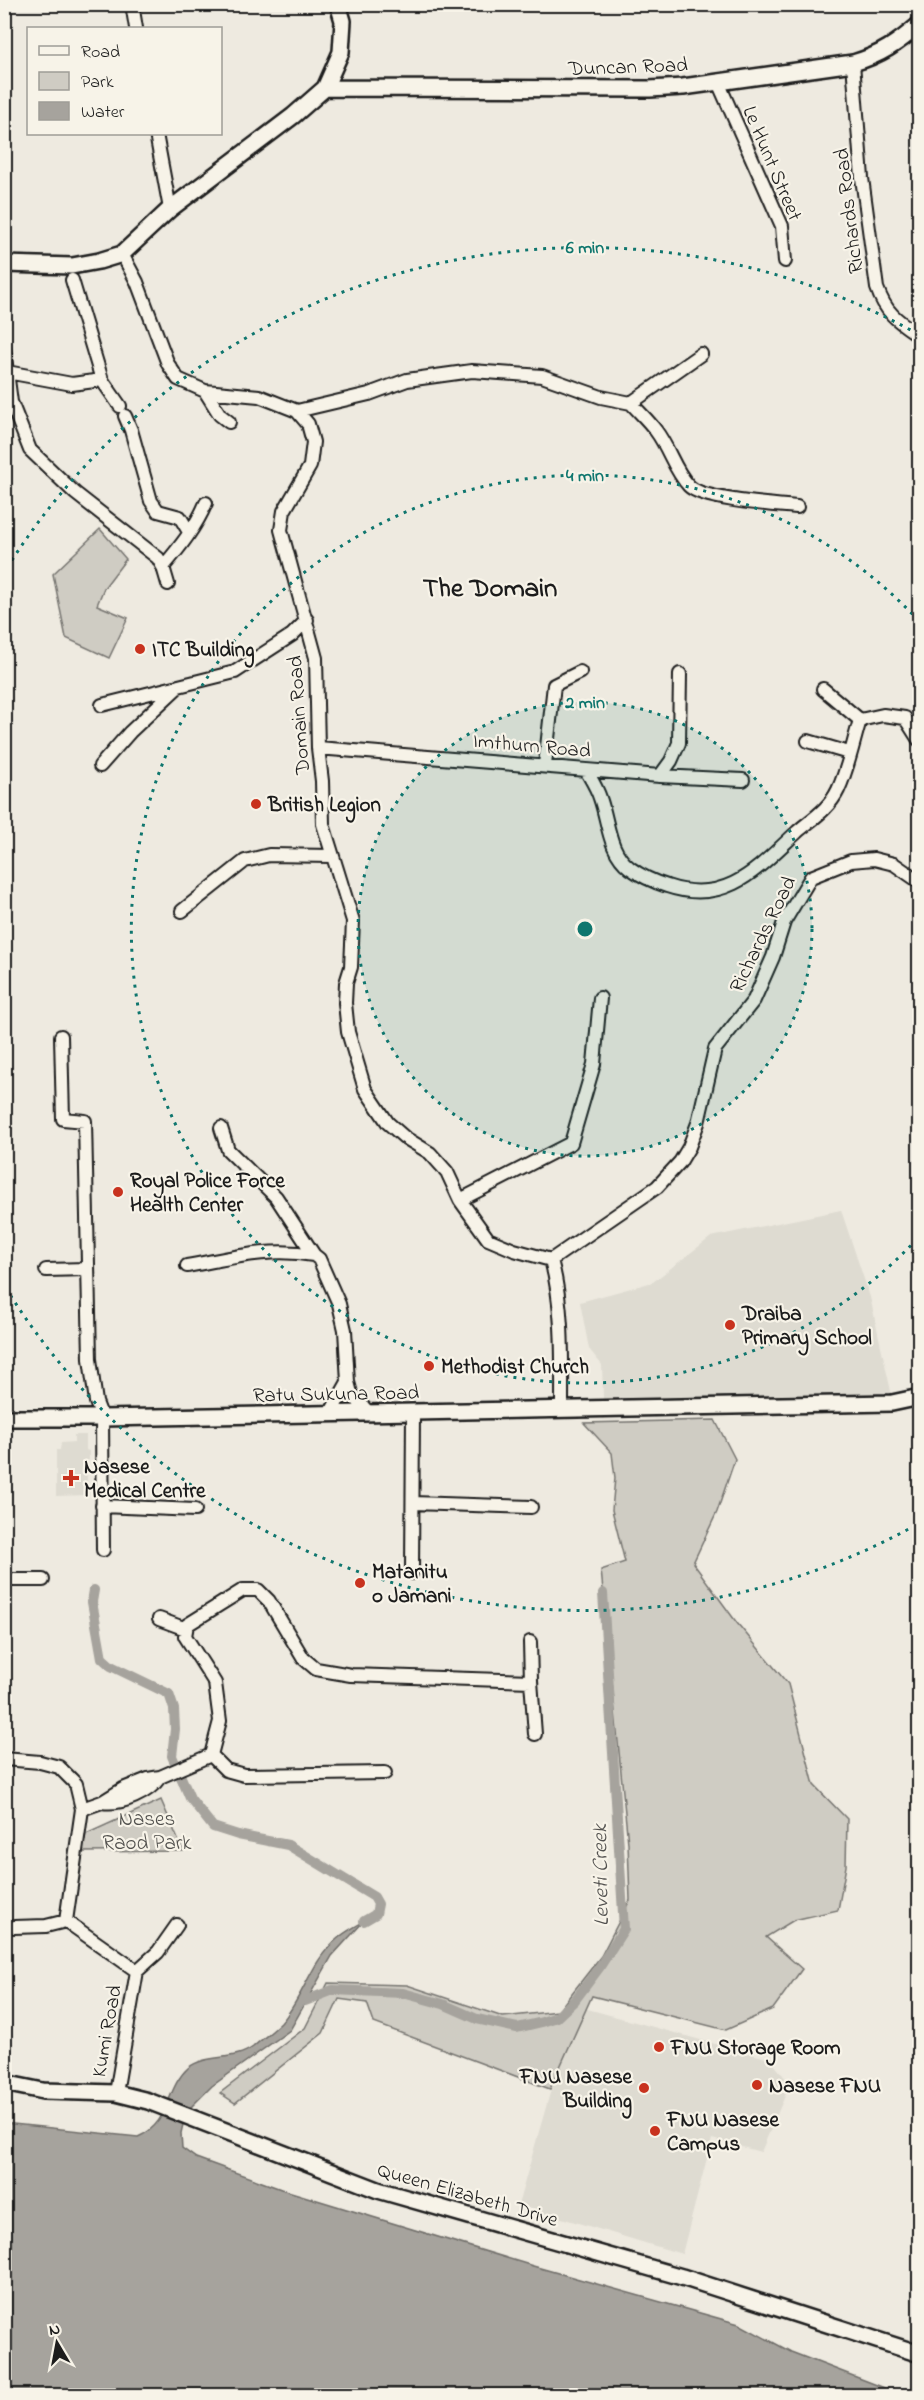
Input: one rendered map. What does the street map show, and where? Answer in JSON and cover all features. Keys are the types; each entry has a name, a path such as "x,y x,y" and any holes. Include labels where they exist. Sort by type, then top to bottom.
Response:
{"main road":[{"path":"4,264 72,266 122,254 170,209 293,116 325,88 341,52 343,21 338,4"},
{"name":"Duncan Road","path":"325,88 650,89 718,82 853,63 876,57 903,39 920,24"},
{"name":"Ratu Sukuna Road","path":"4,1418 892,1403 920,1397"},
{"name":"Queen Elizabeth Drive","path":"4,2083 43,2091 116,2093 164,2107 378,2190 682,2277 920,2354"}],"street":[{"path":"132,4 136,27"},
{"name":"Richards Road","path":"853,63 862,178 877,288 883,306 896,320 920,336"},
{"name":"Le Hunt Street","path":"718,82 782,226 785,261"},
{"path":"156,135 170,209"},
{"path":"122,254 137,282 168,364 178,379 204,391 259,396 297,411 369,394 407,380 472,371 542,376 601,397 631,403 657,431 680,474 690,488 698,493 753,503 797,507"},
{"path":"72,280 102,380 123,411 131,430 152,501 158,511 180,517 189,532"},
{"path":"4,349 11,402 30,450 75,493 158,558 168,584"},
{"path":"631,403 701,354"},
{"path":"8,372 72,384 102,380"},
{"path":"204,391 220,415 229,423"},
{"name":"Domain Road","path":"297,411 308,424 314,442 310,466 284,511 281,530 316,658 323,824 353,921 351,967 346,983 345,1003 348,1032 365,1089 388,1123 404,1137 430,1153 447,1172 460,1200 488,1239 514,1250 551,1260"},
{"path":"163,567 181,546 206,503"},
{"path":"102,705 235,672 292,635 307,620"},
{"path":"546,765 554,686 580,672"},
{"path":"660,776 679,743 680,674"},
{"path":"100,766 130,732 180,686"},
{"path":"823,689 860,720"},
{"path":"860,720 883,715 905,718 919,740"},
{"path":"586,770 599,795 614,850 629,868 651,881 698,893 721,889 743,880 827,808 838,790 860,720"},
{"path":"808,741 849,753"},
{"name":"Imthurn Road","path":"318,748 660,776 743,780"},
{"path":"182,911 245,861 269,855 332,856"},
{"name":"Richards Road","path":"551,1260 657,1187 680,1162 689,1147 698,1123 715,1049 754,1000 773,957 784,922 811,877 851,861 874,859 894,864 920,882"},
{"path":"460,1200 571,1143 594,1064 600,998"},
{"path":"61,1036 63,1119 85,1121 90,1359 96,1401 102,1418 103,1550"},
{"path":"221,1128 228,1150 276,1197 314,1255 319,1259 339,1304 345,1330 348,1382 351,1393 369,1413"},
{"path":"187,1266 260,1252 290,1251 314,1255"},
{"path":"551,1260 558,1286 562,1409"},
{"path":"46,1270 87,1269"},
{"path":"330,1414 348,1382"},
{"path":"412,1574 413,1412"},
{"path":"413,1503 531,1507"},
{"path":"102,1506 195,1510"},
{"path":"4,1580 43,1580"},
{"path":"211,1755 220,1721 215,1683 185,1636 186,1629 187,1625 243,1590 258,1590 269,1601 303,1658 316,1669 351,1675 531,1680"},
{"path":"159,1619 186,1629"},
{"path":"530,1642 535,1734"},
{"path":"82,1809 102,1802 111,1804 152,1788 160,1777 211,1755"},
{"path":"211,1755 226,1770 244,1775 385,1773"},
{"path":"4,1759 40,1762 59,1767 76,1784 82,1809 66,1921 46,1926 14,1927"},
{"name":"Kumi Road","path":"66,1921 136,1971 116,2093"},
{"path":"136,1971 158,1952 177,1925"}],"shaded area":[{"name":"Draiba Primary School","path":"841,1210 870,1297 892,1396 613,1401 603,1399 602,1365 589,1349 580,1302 653,1282 711,1237"},
{"name":"Nasese Medical Centre","path":"74,1435 86,1435 86,1450 89,1451 87,1495 56,1496 56,1450 60,1450 61,1443 74,1442"},
{"name":"FNU Nasese Campus","path":"584,2008 770,2059 790,2084 761,2152 712,2139 682,2254 518,2205 550,2093"}],"green space":[{"path":"100,529 126,559 104,588 97,605 128,618 109,658 66,638 53,574"},
{"path":"715,1420 735,1459 717,1512 693,1563 737,1623 788,1684 814,1785 847,1819 846,1866 838,1910 794,1920 766,1937 802,1969 773,2009 726,2030 592,1996 550,2089 374,2023 367,2003 339,1999 323,2033 235,2103 220,2093 305,2028 328,1983 407,1985 503,2017 558,2011 601,1956 630,1900 628,1843 601,1570 625,1562 612,1510 615,1478 612,1453 584,1423"},
{"name":"Nases Raod Park","path":"161,1800 183,1851 82,1852 86,1834"}],"water":[{"path":"364,1921 332,1956 290,2030 212,2086 191,2107 185,2116 181,2133 182,2148 196,2158 281,2189 533,2266 739,2324 791,2352 895,2392 917,2395 5,2395 4,2123 138,2137 149,2131 162,2115 175,2086 188,2068 203,2060 245,2052 253,2047 278,2026 289,2013 328,1948 343,1934"}],"waterway":[{"path":"94,1590 92,1602 102,1658 111,1666 169,1694 174,1709 175,1729 172,1756 190,1798 213,1827 238,1835 288,1845 374,1897 378,1904 376,1914 364,1921"},
{"name":"Leveti Creek","path":"305,2001 333,1990 403,1993 443,2004 477,2019 517,2028 557,2017 575,2000 599,1968 624,1929 603,1593"}],"place":[{"name":"ITC Building","path":"140,649"},
{"name":"British Legion","path":"256,804"},
{"name":"Royal Police Force Health Center","path":"118,1192"},
{"name":"Draiba Primary School","path":"730,1325"},
{"name":"Methodist Church","path":"429,1366"},
{"name":"Nasese Medical Centre","path":"71,1478"},
{"name":"Matanitu o Jamani","path":"360,1583"},
{"name":"FNU Storage Room","path":"659,2047"},
{"name":"Nasese FNU","path":"757,2085"},
{"name":"FNU Nasese Building","path":"644,2088"},
{"name":"FNU Nasese Campus","path":"655,2131"}],"district":[{"name":"The Domain","path":"490,587"}]}
